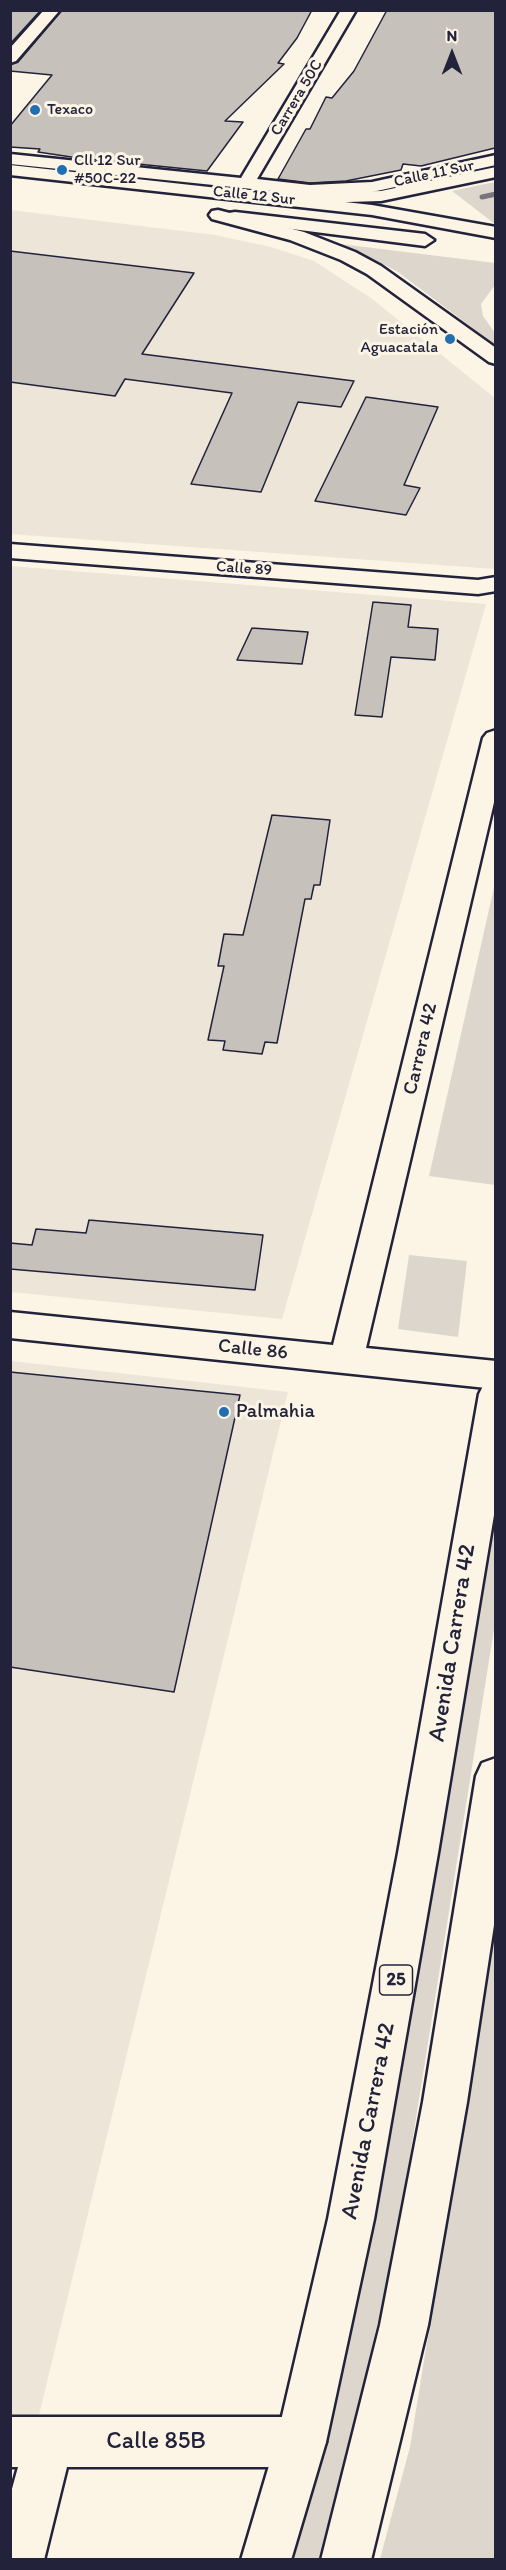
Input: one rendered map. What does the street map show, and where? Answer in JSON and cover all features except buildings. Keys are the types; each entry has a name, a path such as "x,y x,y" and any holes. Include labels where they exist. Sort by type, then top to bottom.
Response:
{"main road":[{"path":"10,58 53,10"},
{"name":"Carrera 50C","path":"237,189 349,10"},
{"name":"Calle 12 Sur","path":"10,159 98,174 237,189 372,210 495,233"},
{"name":"Calle 11 Sur","path":"372,187 495,160"},
{"name":"Calle 12 Sur","path":"10,170 98,174"},
{"path":"237,189 339,198 381,196 495,172"},
{"name":"Calle 12 Sur","path":"237,189 310,190 372,187"},
{"name":"Calle 12 Sur","path":"195,213 495,249"},
{"path":"218,215 297,236 348,256 374,270 495,358"},
{"name":"Calle 89","path":"10,552 490,589"},
{"name":"Carrera 42","path":"346,1359 495,738"},
{"name":"Calle 86","path":"10,1324 495,1375"},
{"name":"Avenida Carrera 42","path":"266,2548 301,2442 351,2219 389,2020 495,1394"},
{"path":"346,2559 404,2325 445,2102 495,1776"},
{"path":"19,2559 30,2442"},
{"name":"Calle 85B","path":"30,2442 301,2442"}],"shaded area":[{"path":"495,182 495,224 452,191"},
{"path":"10,210 215,235 271,247 314,261 371,298 495,398 495,569 11,534"},
{"path":"332,243 495,263 495,285 481,304 483,316 495,333 495,345 398,272 362,253"},
{"path":"10,566 486,604 282,1319 11,1292"},
{"path":"495,883 495,1185 429,1176"},
{"path":"409,1255 467,1261 458,1337 398,1329"},
{"path":"11,1361 288,1392 38,2419 11,2418"},
{"path":"495,1504 495,1623 397,2237 324,2559 293,2560 370,2229 437,1870 477,1597"},
{"path":"495,1924 495,2559 380,2559 410,2447"}],"waterway":[{"path":"482,197 496,194"}],"place":[{"name":"Texaco","path":"35,110"},
{"name":"Cll 12 Sur #50C-22","path":"62,170"},
{"name":"Estación Aguacatala","path":"450,339"},
{"name":"Palmahia","path":"224,1412"}]}
